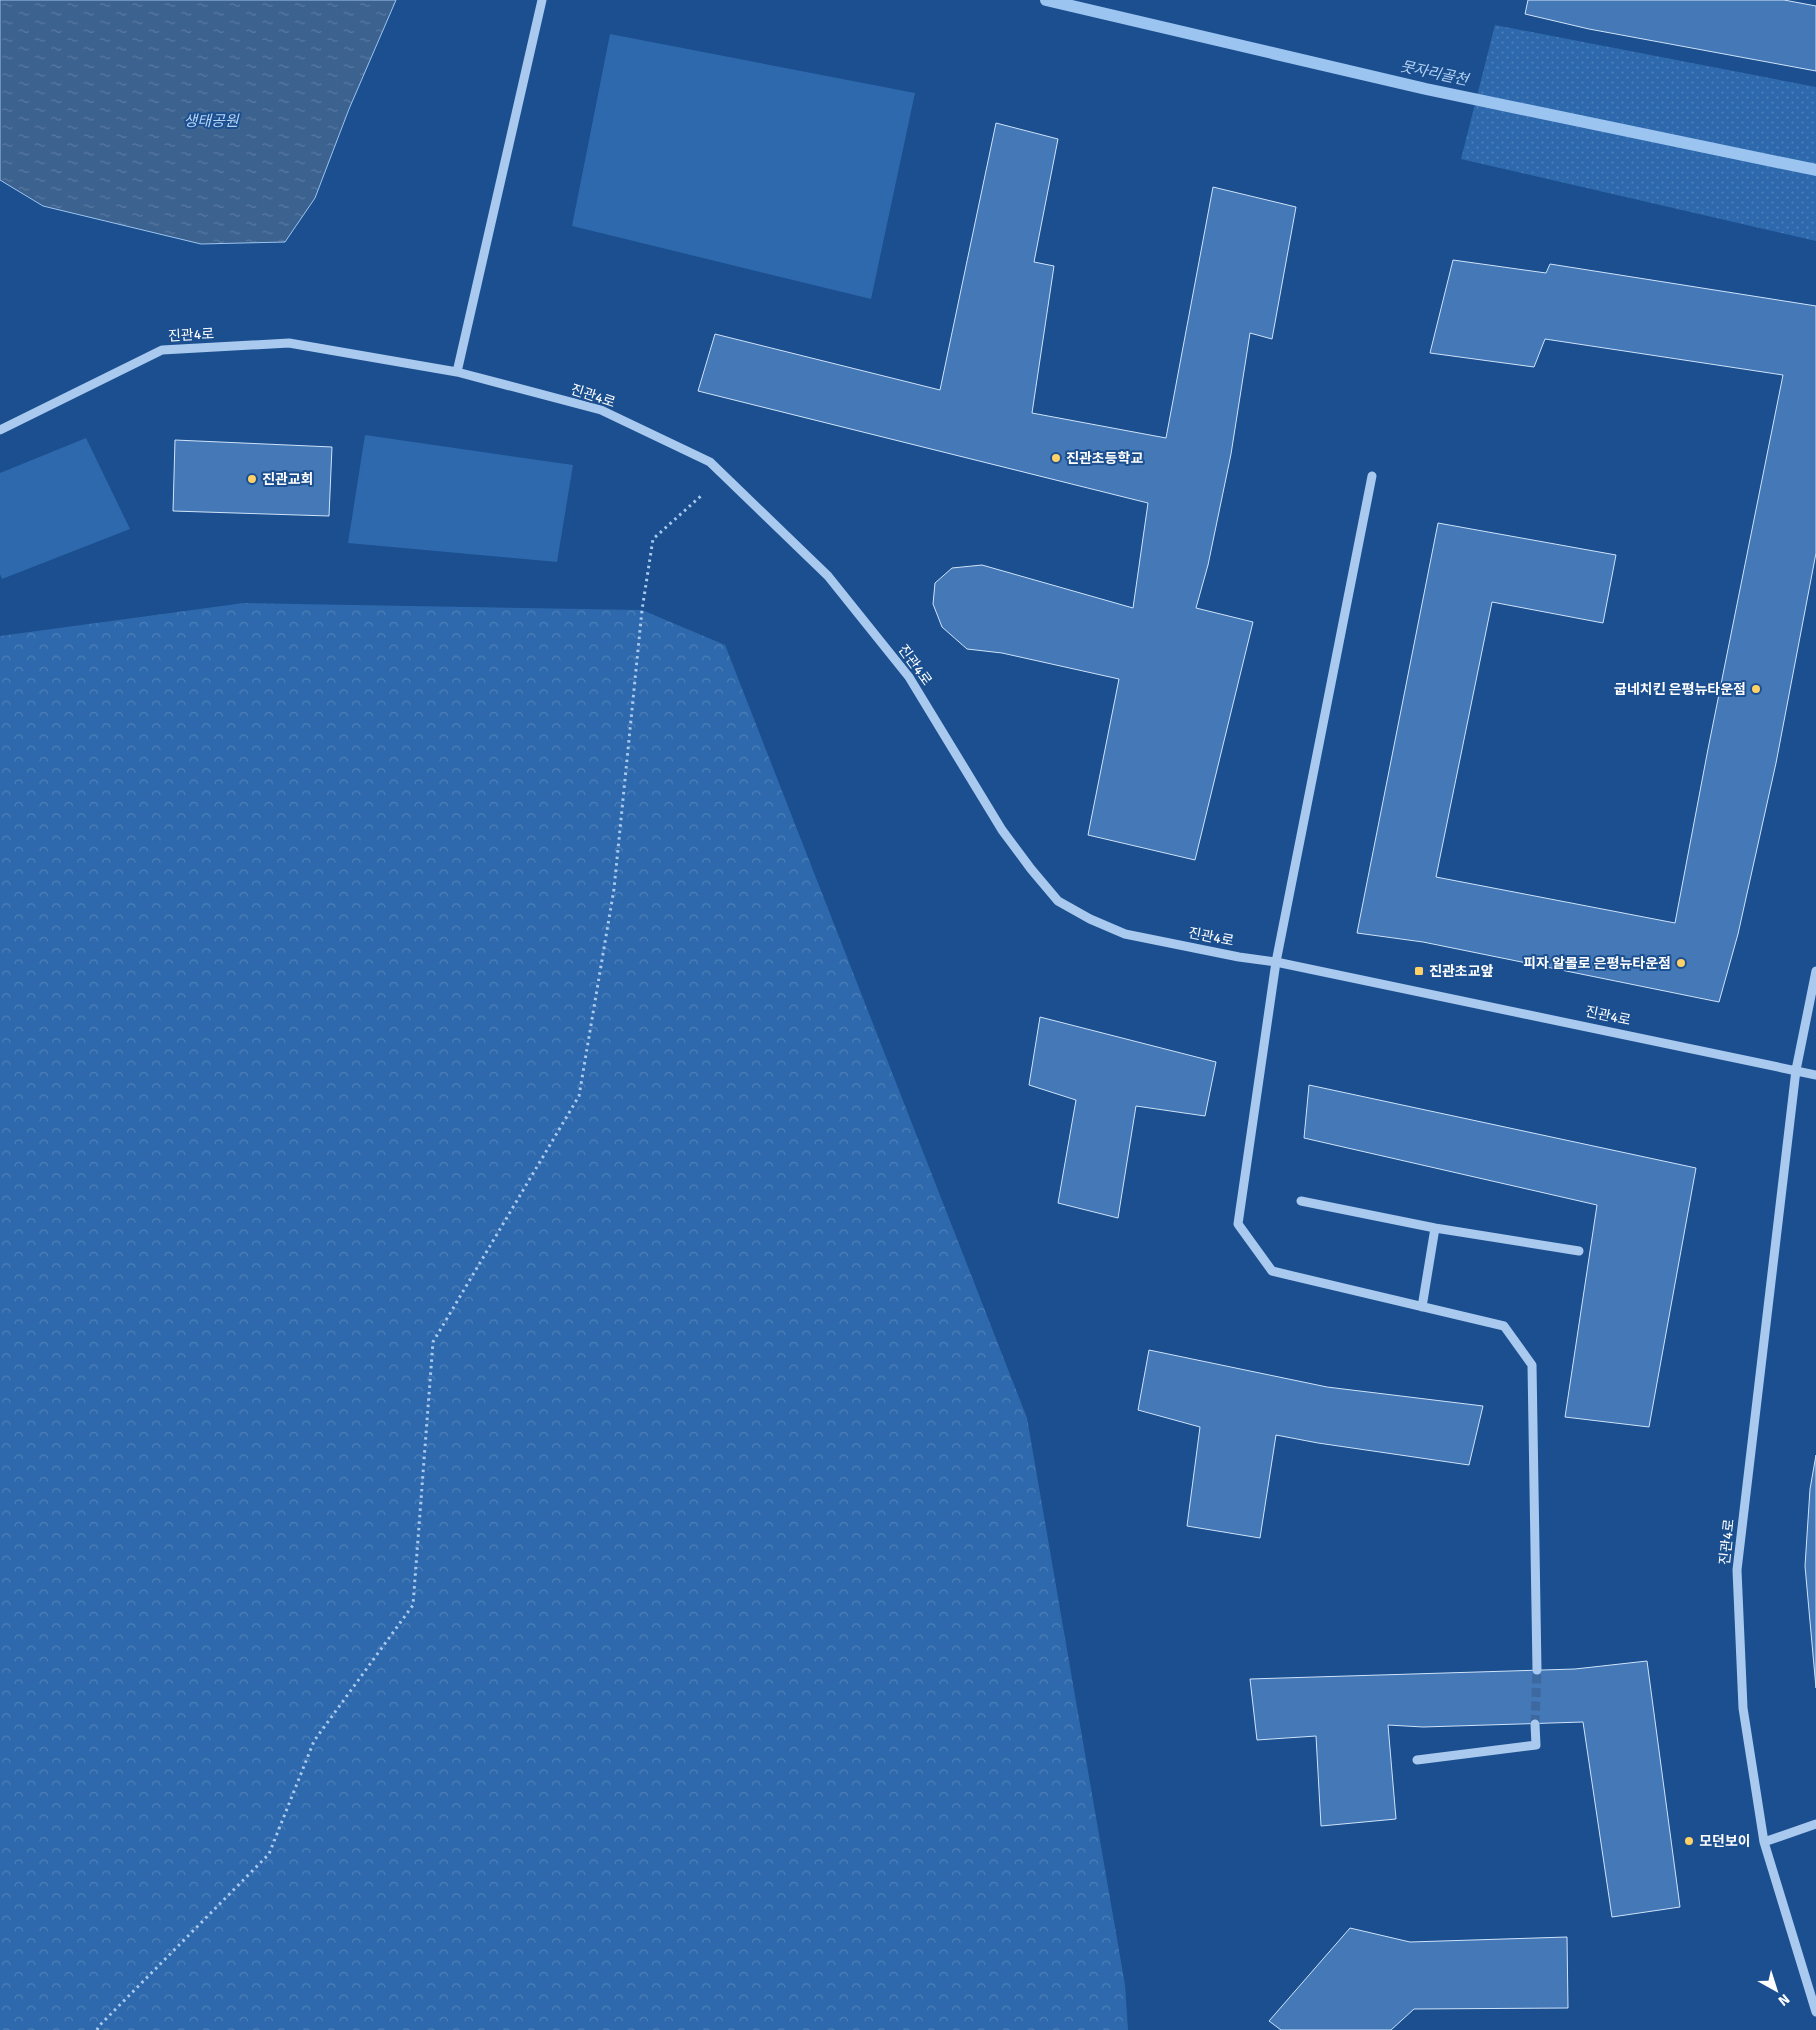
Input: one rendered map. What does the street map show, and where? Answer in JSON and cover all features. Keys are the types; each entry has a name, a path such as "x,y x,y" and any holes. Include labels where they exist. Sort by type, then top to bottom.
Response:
{"street":[{"path":"457,372 542,0"},
{"name":"진관4로","path":"0,430 162,350 289,343 457,372 601,410 710,462 828,576 909,677 1002,830 1031,869 1058,900 1090,919 1125,934 1239,957 1276,962 1796,1070"},
{"path":"1372,476 1276,962 1238,1224 1272,1271 1504,1326 1532,1365 1538,1670"},
{"name":"진관4로","path":"1816,971 1796,1070 1738,1570 1743,1708 1764,1842 1816,2012"},
{"path":"1796,1070 1816,1075"},
{"path":"1301,1201 1435,1228 1580,1251"},
{"path":"1422,1307 1435,1228"},
{"path":"1417,1760 1536,1745 1535,1724"},
{"path":"1764,1842 1816,1824"}],"path":[{"path":"97,2030 269,1854 314,1741 413,1605 434,1342 579,1096 614,889 642,610 653,539 702,495"}],"green space":[{"path":"1495,25 1816,87 1816,241 1461,159"},
{"path":"610,34 915,93 871,299 572,226"},
{"path":"365,435 573,465 557,562 348,543"},
{"path":"86,438 130,529 2,579 0,574 0,473"},
{"path":"244,603 642,610 725,645 1027,1418 1125,1985 1128,2030 0,2030 0,636"}],"water":[{"name":"생태공원","path":"0,0 396,0 349,109 315,198 285,242 201,244 43,206 0,180"}],"building":[{"path":"1528,0 1784,0 1816,6 1816,71 1589,29 1525,14"},
{"path":"996,123 1058,139 1034,262 1054,266 1032,413 1166,438 1213,187 1296,207 1272,339 1250,333 1231,454 1208,565 1196,608 1253,622 1195,860 1088,835 1119,679 1002,653 967,649 942,627 933,604 935,583 952,568 982,565 1133,608 1148,503 698,391 715,334 940,390"},
{"path":"1453,260 1546,273 1550,264 1816,306 1816,553 1776,763 1738,934 1719,1002 1423,942 1357,933 1438,523 1616,555 1603,623 1492,602 1436,877 1675,923 1783,375 1545,339 1534,367 1430,353"},
{"name":"진관교회","path":"175,440 332,447 329,516 173,511"},
{"path":"1040,1017 1216,1062 1205,1116 1136,1106 1118,1218 1058,1203 1076,1100 1029,1085"},
{"path":"1309,1085 1696,1168 1649,1427 1565,1417 1597,1205 1304,1138"},
{"path":"1149,1350 1327,1387 1483,1406 1469,1465 1276,1435 1260,1538 1187,1526 1200,1427 1138,1410"},
{"path":"1816,1455 1816,1688 1805,1566 1810,1489"},
{"path":"1647,1661 1680,1907 1612,1917 1583,1722 1423,1727 1388,1725 1396,1819 1321,1826 1316,1736 1257,1740 1250,1679 1575,1669"},
{"path":"1350,1928 1410,1942 1567,1937 1568,2008 1414,2009 1391,2030 1281,2030 1269,2021"}],"waterway":[{"name":"못자리골천","path":"1046,0 1426,89 1816,170"}],"tunnel":[{"path":"1535,1724 1537,1670"}],"place":[{"name":"진관초등학교","path":"1056,458"},
{"name":"진관교회","path":"252,479"},
{"name":"굽네치킨 은평뉴타운점","path":"1756,689"},
{"name":"피자 알볼로 은평뉴타운점","path":"1681,963"},
{"name":"진관초교앞","path":"1419,971"},
{"name":"모던보이","path":"1689,1841"}]}
